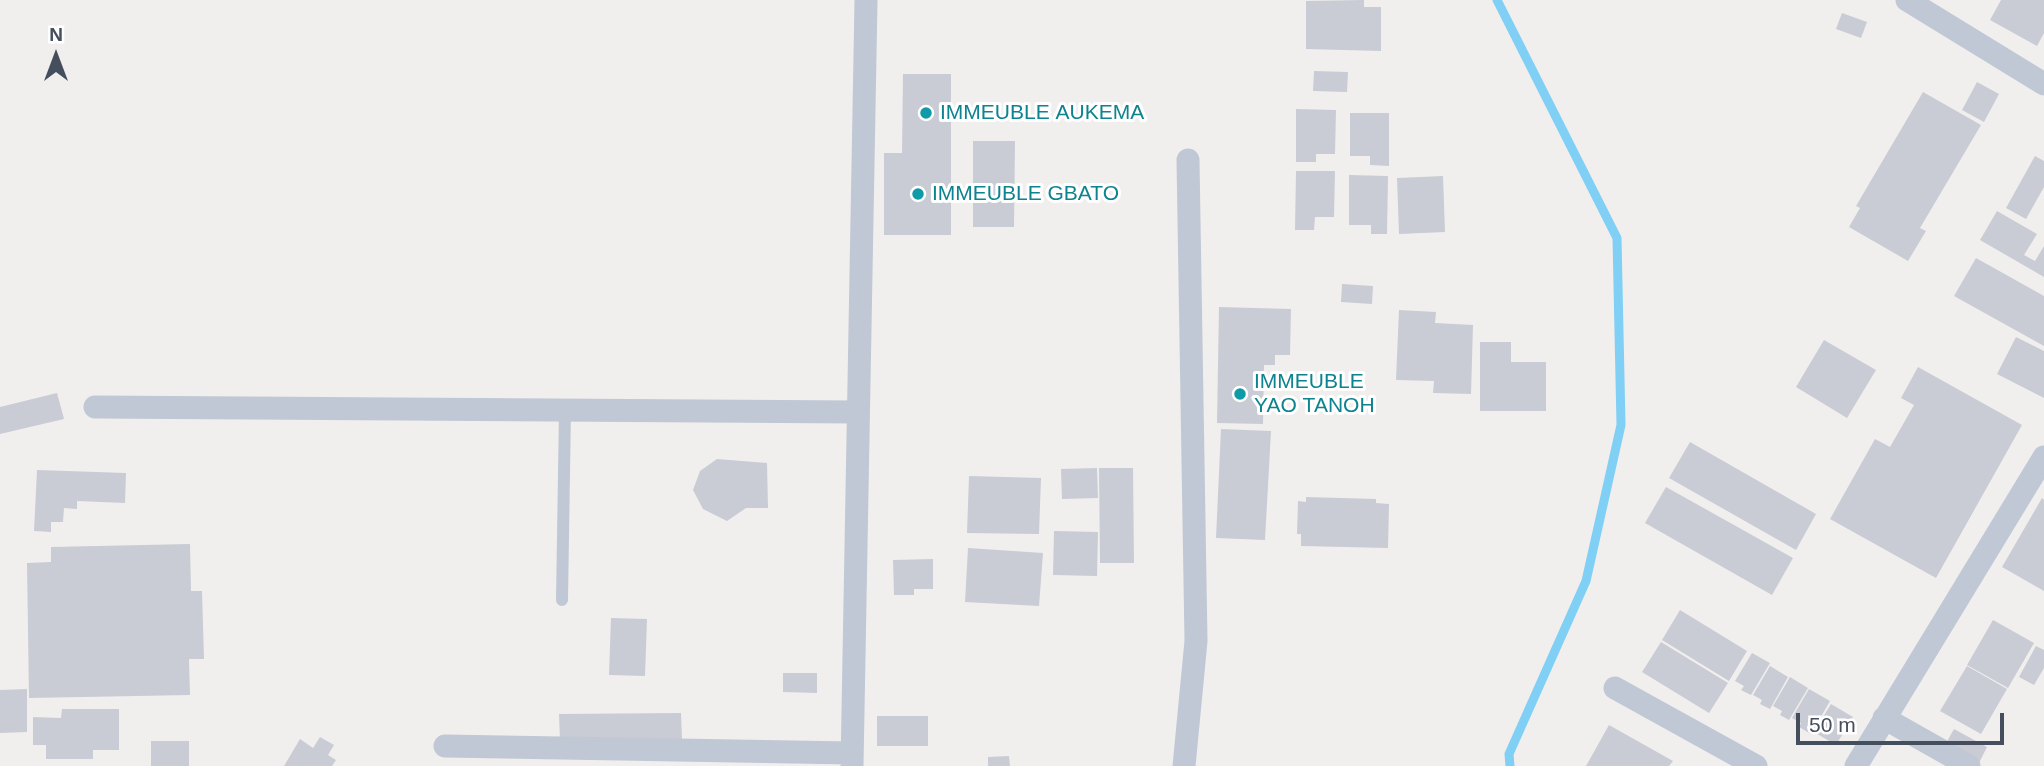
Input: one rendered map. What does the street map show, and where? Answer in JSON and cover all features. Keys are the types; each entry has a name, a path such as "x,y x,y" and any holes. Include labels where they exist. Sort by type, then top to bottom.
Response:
{"street":[{"path":"445,746 852,760 866,0"},
{"path":"1907,0 2044,84"},
{"path":"1184,766 1196,640 1188,160"},
{"path":"96,407 857,412"},
{"path":"1856,766 2044,457"},
{"path":"1615,688 1755,766"},
{"path":"1884,718 1969,766"}],"lane":[{"path":"562,600 565,410"}],"building":[{"path":"1364,0 1364,7 1381,7 1381,51 1306,49 1306,1"},
{"path":"2001,0 2044,0 2044,33 2037,46 1990,20"},
{"path":"1842,13 1867,22 1861,38 1836,29"},
{"path":"1314,71 1348,72 1347,92 1313,91"},
{"path":"903,74 951,74 951,235 884,235 884,153 902,153"},
{"path":"1977,82 1999,94 1984,122 1962,110"},
{"path":"1923,92 1981,125 1920,228 1926,231 1908,261 1849,227 1860,208 1856,206"},
{"path":"1296,109 1336,110 1335,154 1316,154 1316,162 1296,162"},
{"path":"1350,113 1389,113 1389,166 1370,165 1370,156 1350,156"},
{"name":"IMMEUBLE GBATO","path":"973,141 1015,141 1014,227 973,227"},
{"path":"2035,156 2044,161 2044,187 2026,219 2006,208"},
{"path":"1296,171 1335,171 1334,217 1315,217 1314,230 1295,230"},
{"path":"1349,175 1388,176 1387,234 1371,234 1371,225 1349,225"},
{"path":"1443,176 1445,232 1399,234 1397,178"},
{"path":"1997,211 2037,234 2024,255 2035,261 2044,246 2044,277 1980,240"},
{"path":"1976,258 2044,296 2044,346 1954,296"},
{"path":"1342,284 1373,286 1372,304 1341,302"},
{"name":"IMMEUBLE YAO TANOH","path":"1219,307 1291,309 1290,355 1275,355 1275,365 1264,365 1263,424 1217,423"},
{"path":"1399,310 1436,312 1435,323 1473,325 1471,394 1433,393 1434,381 1396,380"},
{"path":"2016,337 2044,351 2044,398 1997,374"},
{"path":"1824,340 1876,370 1847,418 1796,387"},
{"path":"1480,342 1511,342 1511,362 1546,362 1546,411 1480,411"},
{"path":"1918,367 2022,425 1936,578 1830,519 1875,439 1890,447 1914,405 1901,398"},
{"path":"57,393 64,419 0,434 0,407"},
{"path":"1221,429 1271,431 1265,540 1216,538"},
{"path":"1690,442 1816,514 1796,550 1669,478"},
{"path":"717,459 767,463 768,508 746,508 727,521 703,509 693,490 700,471"},
{"path":"1097,468 1098,498 1062,499 1061,469"},
{"path":"1099,468 1133,468 1134,563 1100,563"},
{"path":"37,470 126,473 125,503 77,501 77,509 64,508 63,522 51,522 51,532 34,531"},
{"path":"969,476 1041,478 1039,534 967,533"},
{"path":"1666,487 1793,558 1772,595 1645,523"},
{"path":"1306,497 1376,499 1376,503 1389,504 1388,548 1301,546 1301,534 1297,534 1298,501 1306,502"},
{"path":"2042,498 2044,500 2044,591 2002,567"},
{"path":"1054,531 1098,532 1097,576 1053,575"},
{"path":"190,544 191,591 202,591 204,659 189,659 190,695 29,698 27,563 51,562 51,547"},
{"path":"968,548 1043,553 1039,606 965,602"},
{"path":"933,559 933,589 914,589 914,595 894,595 893,560"},
{"path":"1680,610 1747,651 1729,681 1662,640"},
{"path":"611,618 647,619 645,676 609,675"},
{"path":"1993,620 2034,643 2008,688 1967,665"},
{"path":"1661,642 1728,683 1709,713 1642,672"},
{"path":"2036,646 2044,650 2044,668 2034,685 2019,677"},
{"path":"1752,653 1770,663 1751,695 1741,690 1744,686 1735,681"},
{"path":"1770,666 1788,677 1770,709 1760,704 1762,700 1753,695"},
{"path":"1967,666 2007,689 1981,734 1940,711"},
{"path":"783,673 817,673 817,693 783,692"},
{"path":"1790,677 1808,688 1789,720 1780,715 1782,711 1773,706"},
{"path":"27,689 27,732 0,733 0,690"},
{"path":"1809,689 1830,701 1811,734 1799,727 1801,723 1792,718"},
{"path":"1831,704 1853,717 1836,745 1814,732"},
{"path":"62,709 119,709 119,750 93,750 93,759 46,759 46,745 33,745 33,717 61,718"},
{"path":"681,713 682,739 560,741 559,714"},
{"path":"877,716 928,716 928,746 877,746"},
{"path":"1609,725 1673,761 1669,766 1586,766"},
{"path":"1954,729 1987,747 1979,763 1945,745"},
{"path":"320,737 334,745 328,755 336,760 332,766 284,766 300,739 313,748"},
{"path":"151,741 189,741 189,766 151,766"},
{"path":"1009,756 1010,766 988,766 988,757"}],"waterway":[{"path":"1497,0 1617,238 1621,425 1586,581 1509,754 1510,766"}],"place":[{"name":"IMMEUBLE AUKEMA","path":"926,113"},
{"name":"IMMEUBLE GBATO","path":"918,194"},
{"name":"IMMEUBLE YAO TANOH","path":"1240,394"}]}
